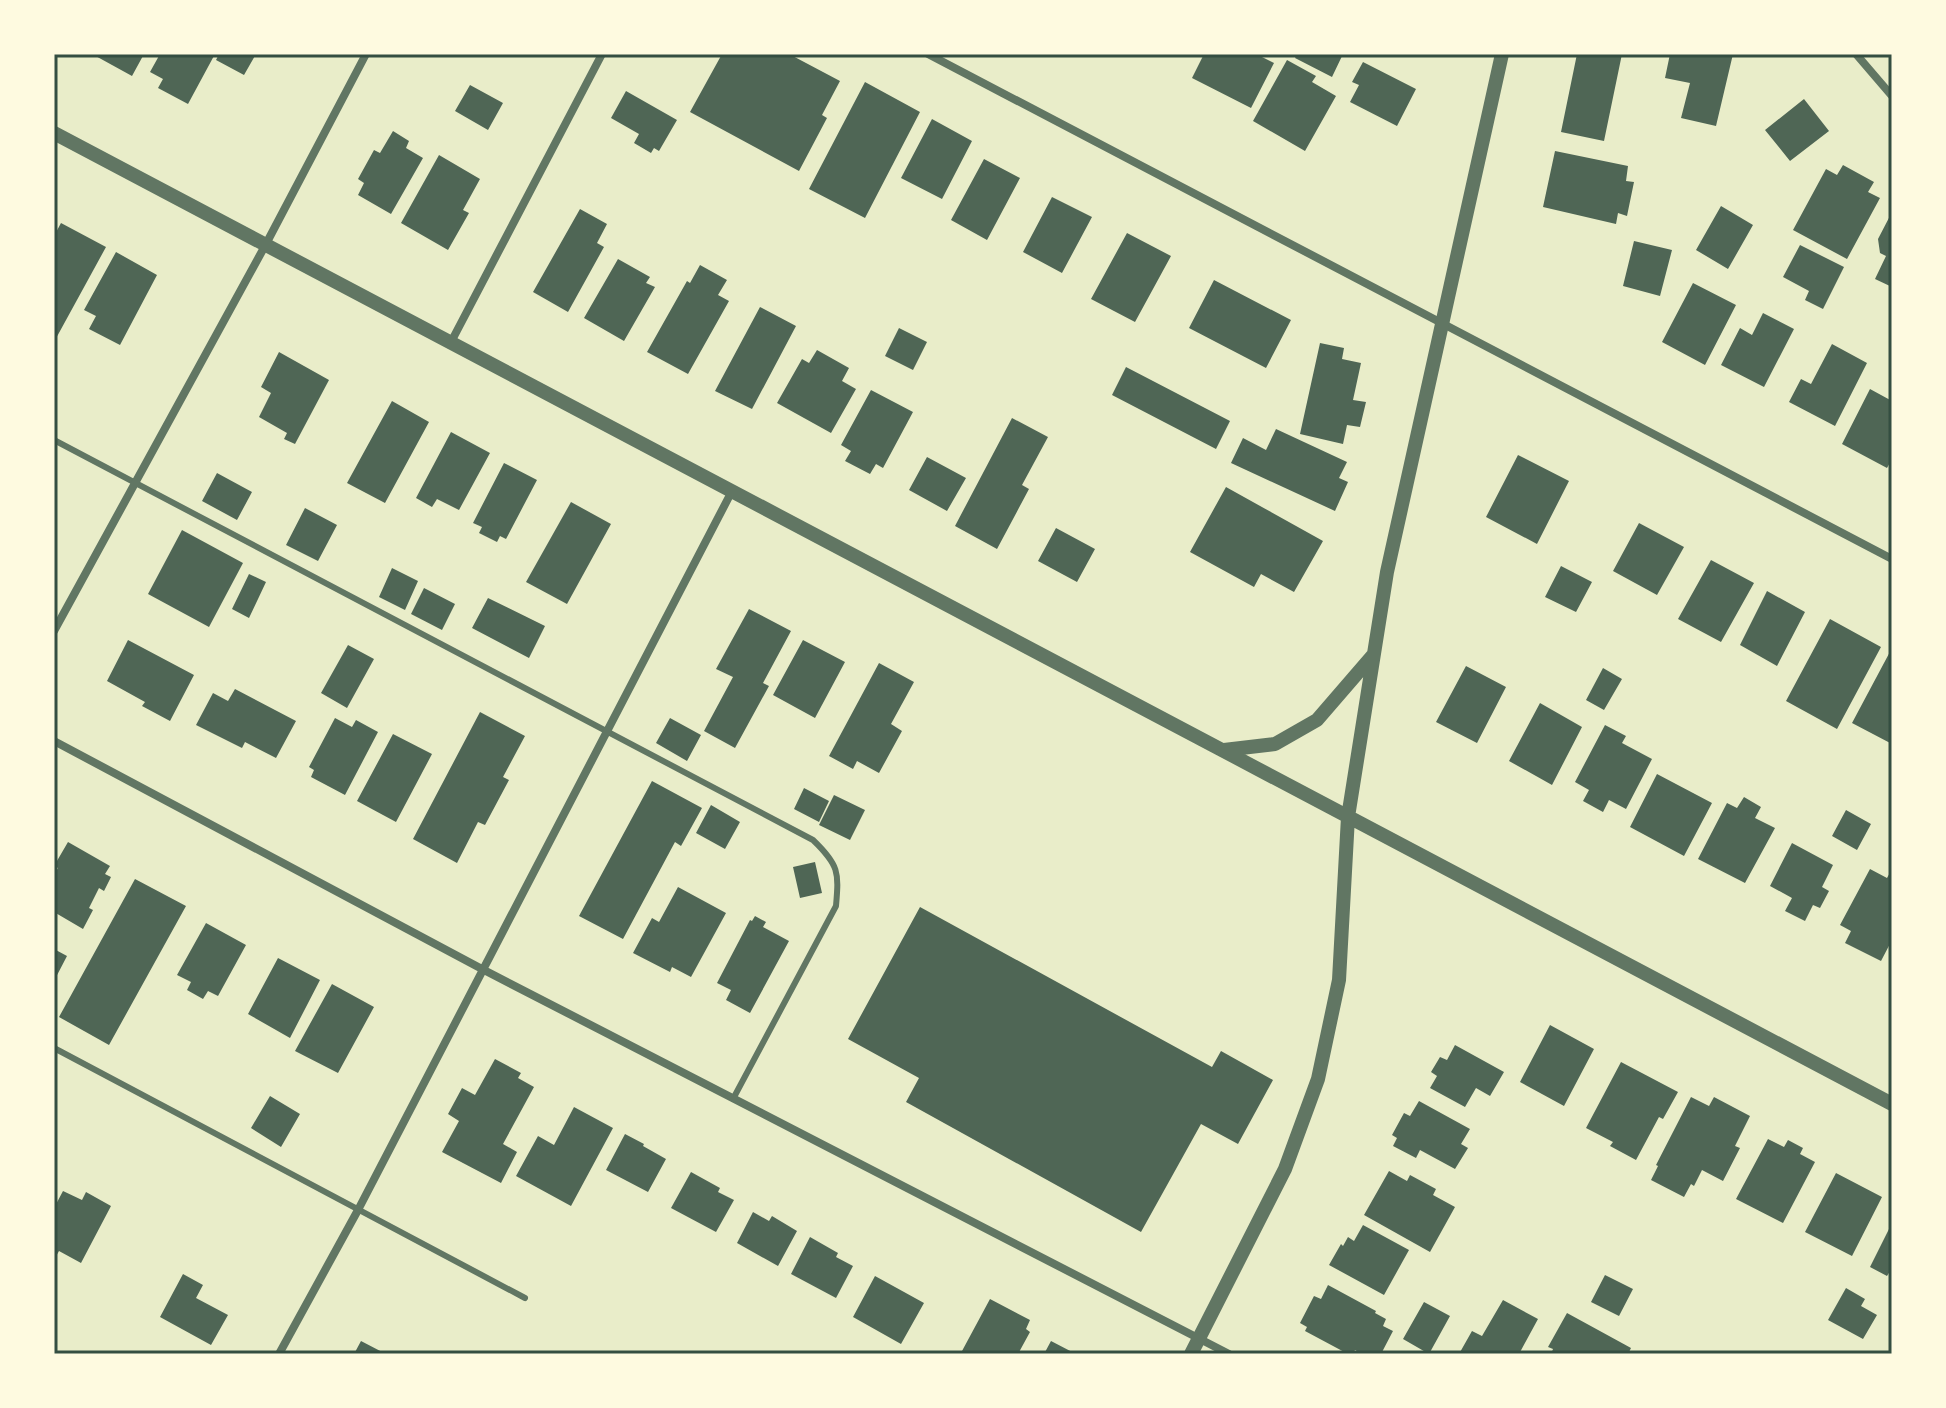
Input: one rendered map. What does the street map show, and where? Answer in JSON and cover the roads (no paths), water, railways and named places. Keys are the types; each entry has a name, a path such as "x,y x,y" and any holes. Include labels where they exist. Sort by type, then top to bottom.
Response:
{"street":[{"path":"54,631 266,244 366,54"},
{"path":"450,344 602,54"},
{"path":"928,54 1892,559"},
{"path":"1191,1354 1285,1169 1318,1079 1339,980 1348,817 1387,572 1502,54"},
{"path":"1856,54 1892,96"},
{"path":"54,133 1892,1104"},
{"path":"279,1354 358,1210 732,491"},
{"path":"1223,750 1275,744 1317,720 1374,653"},
{"path":"54,741 482,969 1229,1354"}],"lane":[{"path":"54,440 813,840 830,856 838,879 836,906 733,1099"},
{"path":"54,1048 525,1298"}]}
